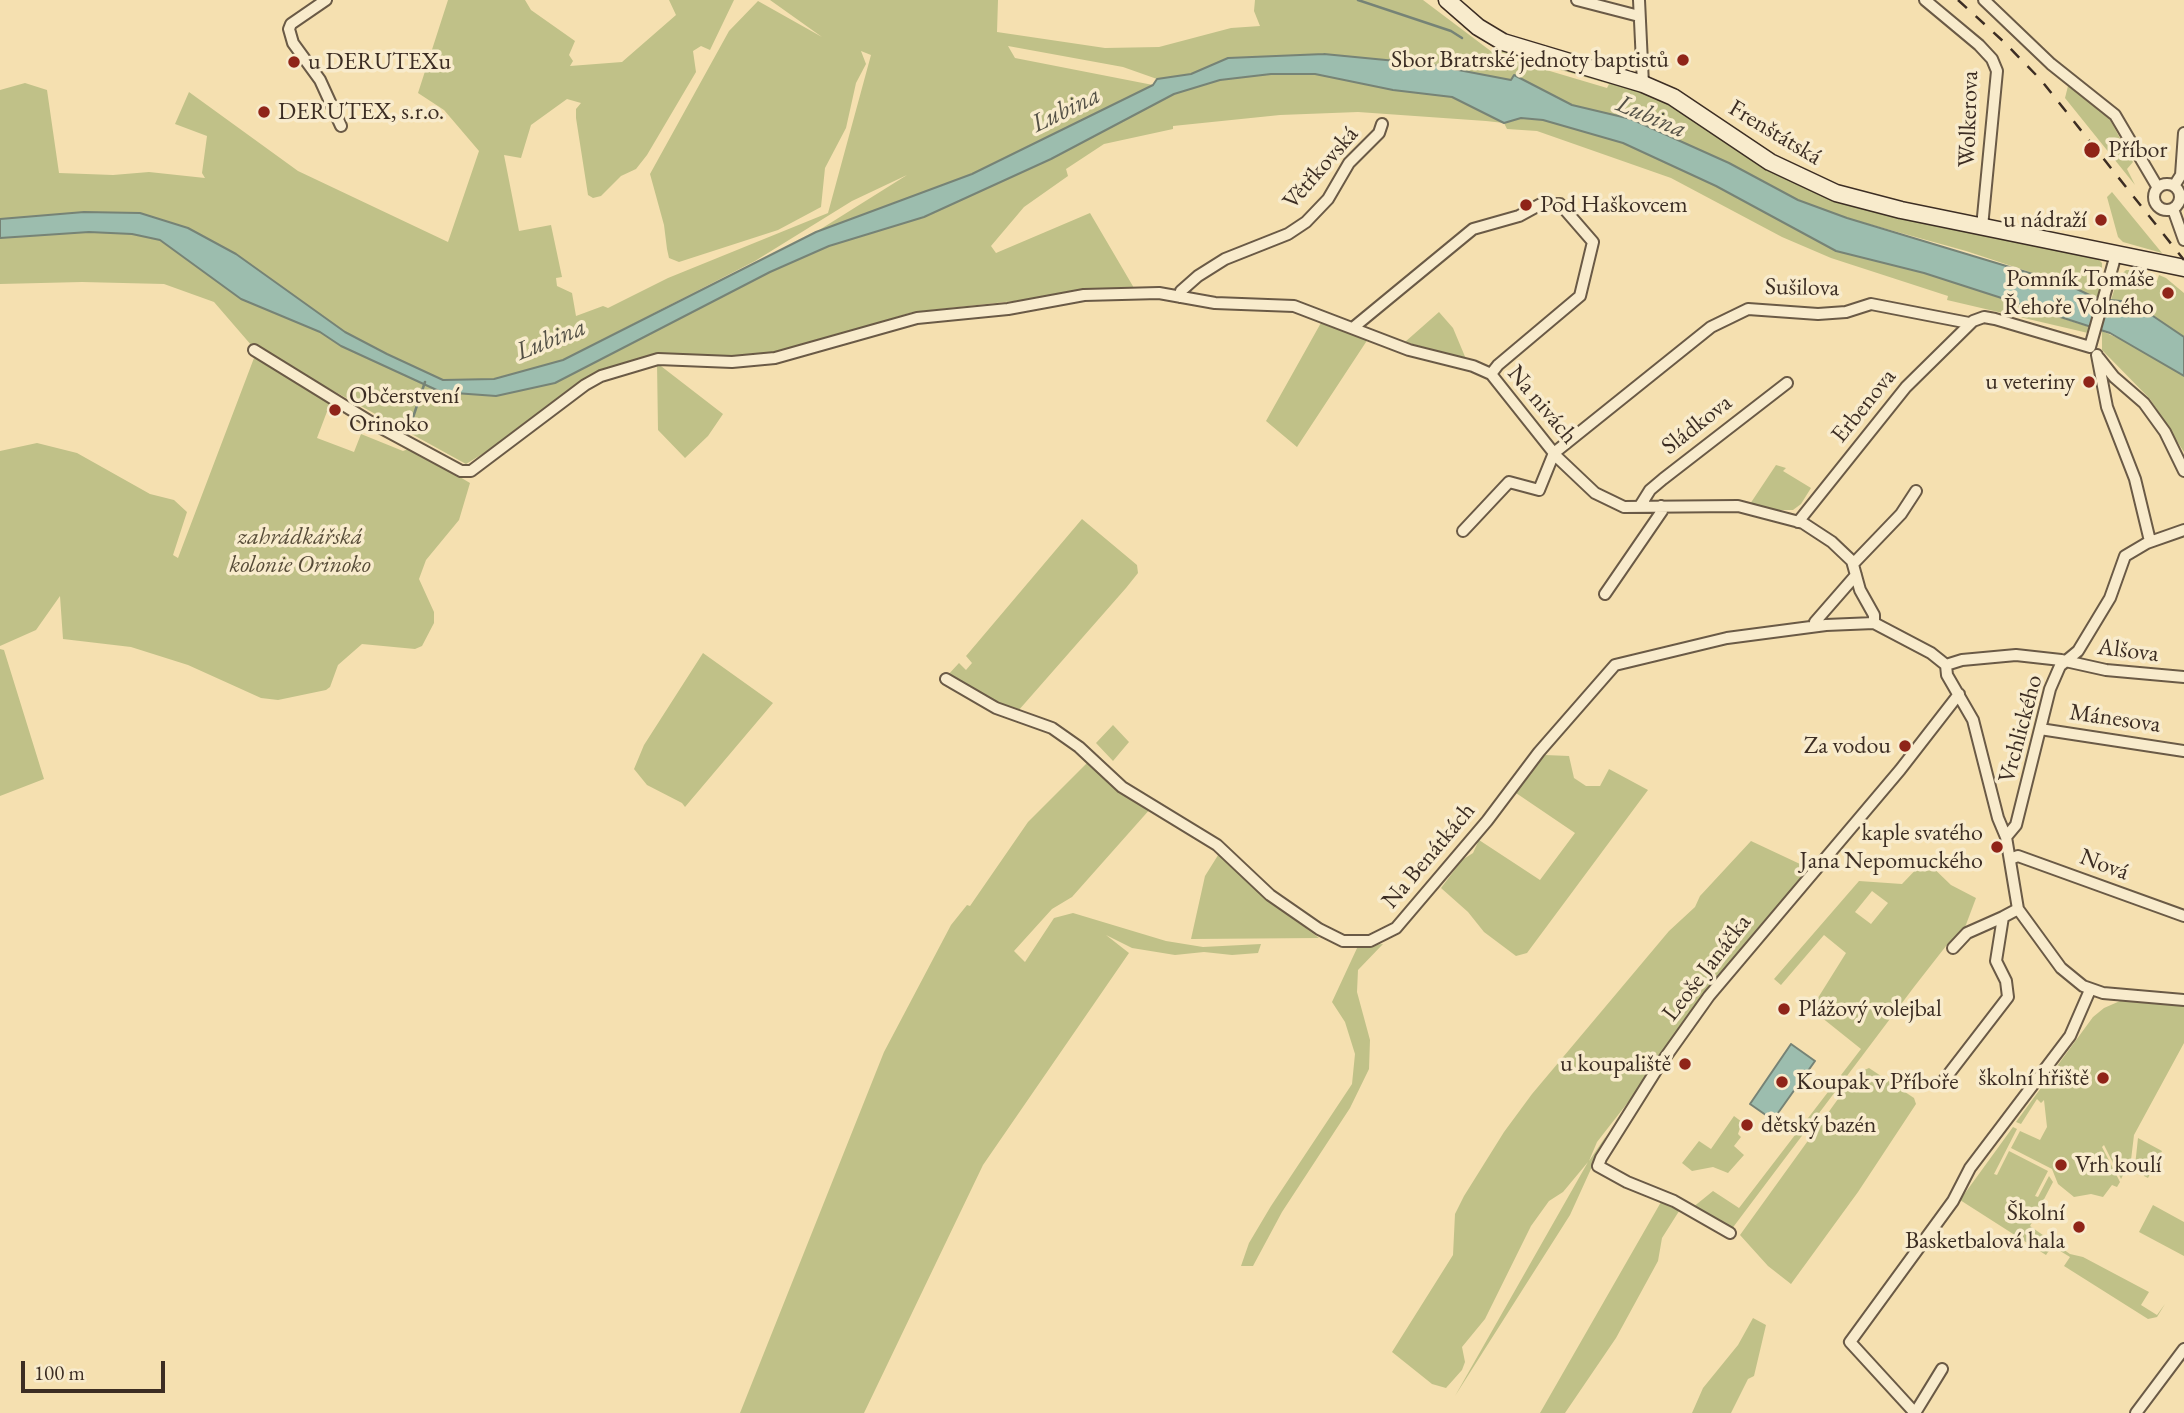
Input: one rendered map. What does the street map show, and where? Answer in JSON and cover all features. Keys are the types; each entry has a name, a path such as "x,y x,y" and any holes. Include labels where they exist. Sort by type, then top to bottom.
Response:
{"main road":[{"name":"Frenštátská","path":"1447,0 1490,35 1514,46 1643,84 1689,106 1770,162 1815,185 1866,202 2184,268"}],"street":[{"path":"326,0 291,24 289,29 293,43 320,80 341,126"},
{"path":"1577,0 1639,16"},
{"path":"1639,0 1643,84"},
{"name":"Wolkerova","path":"1925,0 1979,45 1992,59 1997,71 1982,227"},
{"path":"1984,0 2051,64 2115,115 2158,188"},
{"name":"Větřkovská","path":"1180,297 1190,282 1225,259 1288,234 1306,222 1328,199 1349,163 1379,134 1382,124"},
{"path":"2174,186 2181,175 2184,133"},
{"path":"2166,184 2174,186 2180,198 2173,209 2165,210 2156,204 2154,197 2158,188 2166,184"},
{"path":"1354,327 1473,229 1519,216 1541,204 1560,204 1593,242 1580,296 1498,365 1492,374"},
{"path":"2173,209 2184,240"},
{"path":"2116,254 2094,335 2094,351 2103,389 2135,479 2150,541"},
{"name":"Na nivách","path":"254,350 384,429 461,471 471,471 585,385 629,366 658,359 732,362 775,358 917,318 1008,309 1084,295 1136,293 1215,303 1294,306 1409,350 1473,366 1492,374 1554,453 1595,493 1624,507 1738,506 1798,522 1832,542 1854,570 1860,590 1874,615 1874,623"},
{"name":"Sušilova","path":"1554,453 1710,327 1755,308 1818,314 1848,311 1871,304 1969,323"},
{"path":"1969,323 1979,318 1995,319 2094,351 2144,403 2165,432 2184,471"},
{"name":"Erbenova","path":"1798,522 1906,387 1969,323"},
{"path":"2103,389 2109,382 2121,381"},
{"name":"Sládkova","path":"1640,506 1662,478 1787,383"},
{"path":"1463,531 1509,482 1539,490 1554,453"},
{"path":"1816,626 1815,622 1901,514 1916,491"},
{"path":"1605,594 1662,511 1661,506"},
{"name":"Vrchlického","path":"2006,836 2016,825 2050,689 2060,666 2078,651 2109,598 2124,556 2150,541 2184,530"},
{"path":"1874,623 1946,665 1962,660 2016,655 2067,662"},
{"name":"Na Benátkách","path":"946,679 996,708 1052,728 1079,747 1122,787 1217,845 1270,895 1319,929 1343,941 1365,942 1381,938 1396,928 1419,904 1539,752 1615,666 1727,638 1816,626 1874,623"},
{"name":"Alšova","path":"2067,662 2106,670 2184,677"},
{"path":"1946,665 1947,675 1973,720 1998,818 2006,836 2018,909 2061,968 2090,990 2184,1000"},
{"name":"Leoše Janáčka","path":"1730,1233 1674,1201 1627,1182 1598,1166 1601,1158 1657,1069 1709,996 1891,781 1959,694"},
{"name":"Mánesova","path":"2040,729 2184,751"},
{"name":"Nová","path":"2010,859 2018,856 2184,916"},
{"path":"1953,948 1967,933 2018,909"},
{"path":"1941,1084 2008,997 2006,981 1996,961 2003,917"},
{"path":"1942,1369 1915,1413 1857,1353 1850,1342 1953,1201 1970,1168 2070,1036 2090,990"},
{"path":"2136,1413 2184,1349"}],"green space":[{"path":"448,0 525,0 531,10 575,41 569,55 573,61 570,66 622,62 676,15 669,0 734,0 710,50 701,46 693,51 696,72 647,155 636,169 621,176 601,196 593,198 588,195 576,118 576,109 581,103 567,99 531,125 521,158 504,155 519,231 551,225 562,277 556,278 557,286 572,293 576,316 603,306 608,308 668,278 828,213 871,55 861,51 866,64 856,83 846,128 825,168 821,207 778,230 679,262 669,258 664,225 650,174 729,31 758,1 822,37 770,0 998,0 997,32 1105,48 1159,47 1231,28 1260,26 1254,11 1255,0 1423,0 1496,55 1607,88 1609,84 1502,53 1463,27 1466,25 1680,107 1766,166 2095,256 2102,263 2102,285 2098,299 2066,284 1966,251 1847,218 1798,200 1729,163 1631,119 1572,105 1515,75 1511,80 1427,64 1324,54 1228,58 1191,74 1157,79 1123,67 1008,46 1015,58 1153,85 972,174 816,232 907,175 852,201 755,261 563,360 494,379 443,380 387,354 345,332 236,254 188,228 140,213 84,212 0,219 0,90 25,83 47,90 59,173 113,175 149,172 205,178 202,173 207,136 175,124 189,92 298,171 448,242 479,151 444,110 418,93"},
{"path":"1271,74 1315,74 1393,90 1452,97 1504,123 1358,112 1280,115 1173,126 1173,129 1104,144 1066,169 1068,176 1024,207 991,246 996,253 1090,213 1134,288 913,312 774,354 636,361 466,464 252,346 214,302 164,284 0,284 0,238 89,232 132,234 160,240 241,299 321,332 341,346 441,392 496,396 555,383 770,272 829,246 924,217 1051,159 1174,94 1220,80"},
{"path":"2068,86 2109,118 2133,162 2127,169 2135,185 2065,98"},
{"path":"1521,118 1543,120 1623,143 1716,186 1836,251 1924,273 2089,327 2088,333 1947,300 1948,296 1831,258 1782,237 1671,178 1537,131 1507,129 1504,123"},
{"path":"2112,192 2162,253 2123,242 2118,237 2107,197"},
{"path":"2126,270 2135,270 2133,279 2142,281 2143,278 2157,281 2159,275 2184,293 2184,337 2153,316 2111,300 2118,278"},
{"path":"1439,312 1453,328 1466,359 1405,342"},
{"path":"1322,321 1368,339 1297,447 1266,421"},
{"path":"2102,331 2133,345 2184,376 2184,452 2150,399 2102,350"},
{"name":"zahrádkářská kolonie Orinoko","path":"254,358 331,401 317,438 354,452 361,434 403,451 411,448 470,483 459,520 426,560 419,579 434,612 434,623 422,646 415,649 362,644 338,665 330,687 326,690 278,700 261,698 188,665 131,647 63,639 60,596 36,630 0,646 0,451 37,443 77,453 150,494 174,500 187,512 173,555 178,558"},
{"path":"657,363 723,414 708,436 685,458 658,430"},
{"path":"1776,465 1786,468 1783,471 1811,488 1801,504 1793,510 1773,510 1750,504"},
{"path":"1082,519 1137,565 1138,573 1126,588 1018,711 982,697 947,676 959,663 966,670 972,663 966,656"},
{"path":"0,649 4,650 44,779 0,796"},
{"path":"703,653 773,703 685,807 647,785 634,769 644,745"},
{"path":"1113,725 1129,742 1113,761 1096,743"},
{"path":"1545,755 1569,756 1574,778 1586,786 1600,786 1609,769 1648,790 1527,953 1516,956 1484,932 1468,912 1441,888 1462,860 1473,853 1479,840 1540,880 1575,833 1516,793"},
{"path":"1089,761 1151,808 1072,897 1052,909 1014,951 1025,962 1054,918 1073,913 1166,941 1203,947 1261,944 1258,953 1232,955 1204,952 1175,955 1132,948 1106,935 1129,953 983,1165 864,1413 740,1413 884,1052 951,925 967,905 970,906 1028,822"},
{"path":"1751,841 1800,864 1803,878 1597,1142 1589,1161 1606,1136 1570,1215 1455,1396 1588,1162 1563,1192 1549,1201 1531,1226 1485,1319 1462,1347 1465,1362 1462,1370 1446,1388 1432,1384 1392,1352 1453,1255 1455,1214 1464,1196 1504,1132 1532,1094 1669,931 1695,907 1700,896"},
{"path":"1220,852 1265,898 1319,938 1191,939 1205,876"},
{"path":"1925,860 1951,885 1976,898 1964,930 1946,946 1914,987 1731,1230 1692,1208 1713,1191 1739,1208 1861,1049 1811,1009 1846,953 1824,935 1781,985 1774,979 1859,881 1902,884","holes":["1872,891 1888,903 1871,924 1855,912"]},
{"path":"1383,944 1358,970 1357,992 1370,1040 1369,1069 1350,1108 1282,1212 1253,1266 1241,1266 1249,1243 1271,1206 1352,1084 1355,1054 1345,1022 1332,1002 1358,946"},
{"path":"2120,1001 2184,1006 2184,1043 2134,1135 2131,1160 2121,1179 2104,1145 2102,1147 2120,1182 2117,1187 2112,1185 2103,1197 2091,1194 2074,1197 2058,1184 2052,1169 2011,1148 2020,1131 2040,1140 2047,1127 2044,1100 2041,1103 2037,1099 2021,1124 2016,1122 2093,1017 2104,1008"},
{"path":"1869,1068 1914,1098 1916,1104 1858,1192 1791,1284 1768,1266 1740,1235 1838,1099 1862,1071"},
{"path":"1734,1116 1742,1122 1738,1134 1741,1137 1734,1146 1744,1155 1728,1173 1713,1167 1692,1171 1682,1163 1699,1141 1711,1149"},
{"path":"2013,1127 2017,1129 1994,1174 1997,1175 2009,1151 2048,1171 2035,1196 2038,1197 2049,1176 2053,1182 2030,1226 2070,1254 2083,1257 2149,1292 2141,1305 2157,1315 2165,1304 2157,1317 2148,1319 2064,1266 2070,1257 2052,1246 2046,1255 1960,1200"},
{"path":"2138,1138 2162,1151 2148,1178 2144,1176 2146,1171 2135,1166"},
{"path":"1661,1202 1681,1208 1662,1238 1658,1261 1616,1338 1565,1413 1540,1413"},
{"path":"2153,1205 2184,1222 2184,1256 2139,1232"},
{"path":"1753,1318 1766,1325 1754,1376 1748,1379 1731,1413 1692,1413 1703,1388 1738,1345"}],"shaded area":[{"path":"1324,54 1427,64 1511,80 1514,75 1572,105 1631,119 1729,163 1798,200 1847,218 2066,284 2098,299 2121,301 2153,316 2184,337 2184,376 2110,333 1924,273 1836,251 1716,186 1623,143 1543,120 1521,118 1504,123 1452,97 1393,90 1315,74 1271,74 1220,80 1174,94 1051,159 924,217 829,246 770,272 555,383 496,396 441,392 341,346 320,332 241,299 160,240 132,234 89,232 0,238 0,219 84,212 140,213 188,228 236,254 345,332 387,354 443,380 494,379 563,360 816,232 972,174 1153,85 1157,79 1191,74 1228,58"},
{"name":"Koupak v Příboře","path":"1791,1044 1815,1061 1773,1120 1750,1104"}],"waterway":[{"path":"1358,0 1451,31 1462,38"},
{"path":"407,435 425,382"}],"railway":[{"path":"1958,0 2041,80 2184,260"}],"place":[{"name":"Sbor Bratrské jednoty baptistů","path":"1683,60"},
{"name":"u DERUTEXu","path":"294,62"},
{"name":"DERUTEX, s.r.o.","path":"264,112"},
{"name":"Příbor","path":"2092,150"},
{"name":"Pod Haškovcem","path":"1526,205"},
{"name":"u nádraží","path":"2101,220"},
{"name":"Pomník Tomáše Řehoře Volného","path":"2168,293"},
{"name":"u veteriny","path":"2089,382"},
{"name":"Občerstvení Orinoko","path":"335,410"},
{"name":"Za vodou","path":"1905,746"},
{"name":"kaple svatého Jana Nepomuckého","path":"1997,847"},
{"name":"Plážový volejbal","path":"1784,1009"},
{"name":"u koupaliště","path":"1685,1064"},
{"name":"školní hřiště","path":"2103,1078"},
{"name":"Koupak v Příboře","path":"1782,1082"},
{"name":"dětský bazén","path":"1747,1125"},
{"name":"Vrh koulí","path":"2061,1165"},
{"name":"Školní Basketbalová hala","path":"2079,1227"}],"water label":[{"name":"Lubina","path":"1066,110"},
{"name":"Lubina","path":"1651,117"},
{"name":"Lubina","path":"551,340"}]}
